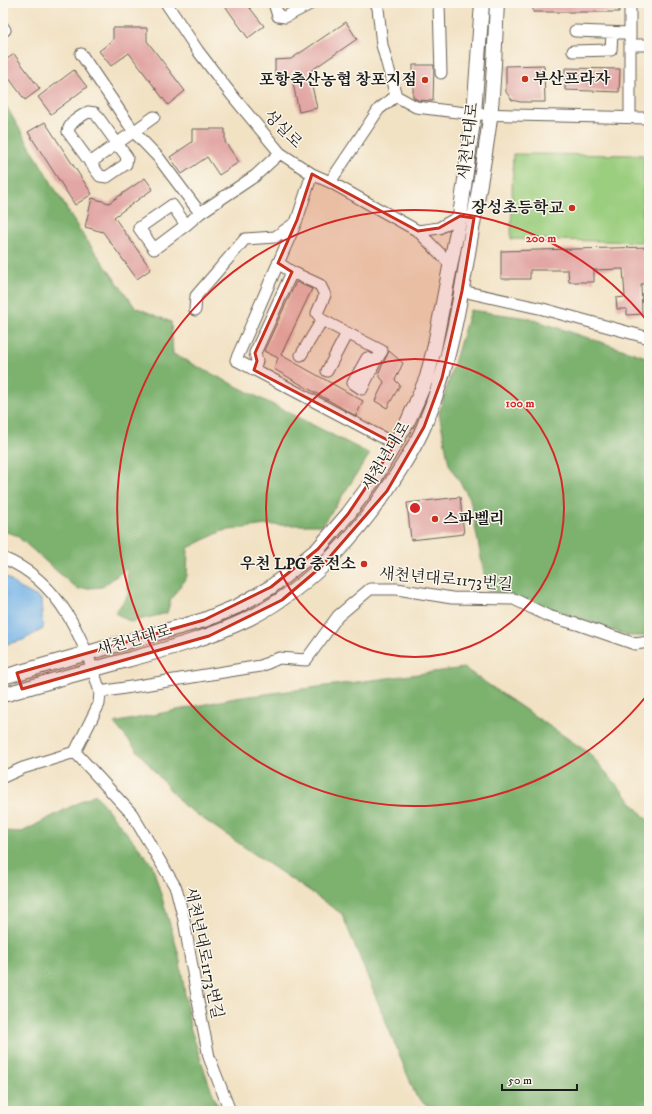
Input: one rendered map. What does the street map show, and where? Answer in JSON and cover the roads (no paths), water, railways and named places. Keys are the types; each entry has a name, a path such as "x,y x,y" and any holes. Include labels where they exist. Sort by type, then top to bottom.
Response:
{"main road":[{"name":"새천년대로","path":"3,695 209,636 250,618 282,600 322,567 357,529 386,491 410,454 424,427 442,378 462,291 482,3"},
{"name":"새천년대로","path":"3,677 204,620 238,606 271,587 318,549 348,514 375,478 408,423 427,377 451,265 485,156 490,115 497,3"},
{"path":"139,639 144,655"},
{"path":"17,673 22,690"}],"street":[{"name":"성실로","path":"166,3 198,51 235,99 280,153 312,174 330,182 418,231 451,265"},
{"path":"274,3 278,16 285,17 312,3"},
{"path":"376,3 378,8 382,45 396,96 416,107 441,111 490,115 649,118"},
{"path":"439,3 441,73"},
{"path":"630,3 630,117"},
{"path":"3,27 5,30 3,32"},
{"path":"575,32 630,33"},
{"path":"573,51 611,50 612,33"},
{"path":"630,45 649,46"},
{"path":"81,54 134,132 158,157 200,213"},
{"path":"330,182 378,109 396,96"},
{"path":"88,112 95,113 126,157 126,164 106,177 100,176 90,163 68,132 71,124 88,112"},
{"path":"90,163 154,118"},
{"path":"186,226 200,213 255,176 280,153"},
{"path":"312,174 296,223 236,360 395,444"},
{"path":"418,231 440,228 467,217"},
{"path":"195,310 196,296 245,239 275,237 296,223"},
{"path":"278,263 292,272 320,285 325,295 317,313 322,320 382,351 375,362"},
{"path":"254,370 257,361 255,352 292,272"},
{"path":"462,291 543,309 649,338"},
{"path":"301,355 322,320"},
{"path":"327,371 347,333"},
{"path":"3,558 24,567 36,576 49,589 68,615 87,653 100,692 99,704 75,752 23,768 3,776"},
{"name":"새천년대로1173번길","path":"100,692 261,666 278,658 306,660 338,616 370,589 397,589 452,598 514,599 548,616 580,625 635,644 649,642"},
{"name":"새천년대로1173번길","path":"75,752 132,814 176,888 184,920 196,996 209,1056 230,1111"}],"water":[{"path":"3,574 18,587 41,599 43,629 23,640 3,645"}],"place":[{"name":"부산프라자","path":"525,79"},
{"name":"포항축산농협 창포지점","path":"425,80"},
{"name":"장성초등학교","path":"572,208"},
{"name":"스파벨리","path":"435,519"},
{"name":"우천 LPG 충전소","path":"364,564"}]}
